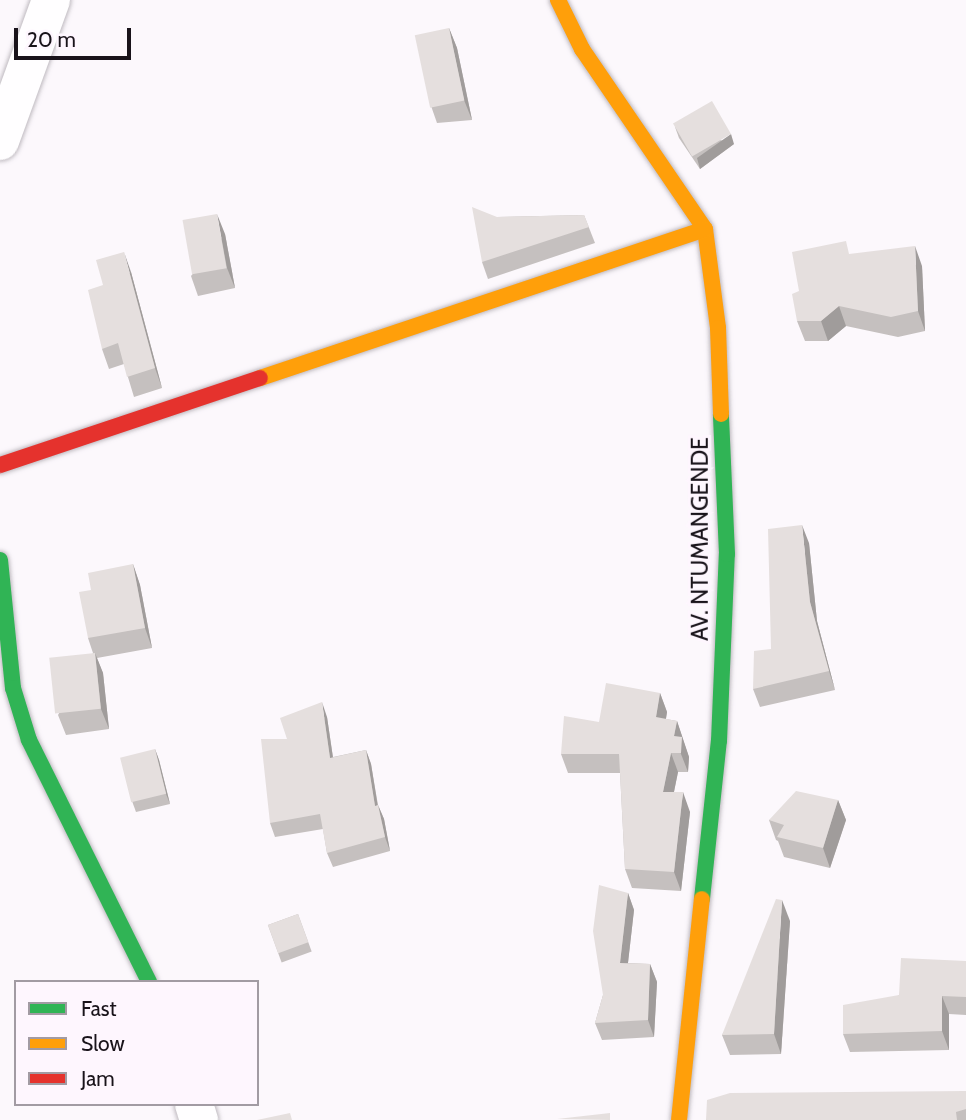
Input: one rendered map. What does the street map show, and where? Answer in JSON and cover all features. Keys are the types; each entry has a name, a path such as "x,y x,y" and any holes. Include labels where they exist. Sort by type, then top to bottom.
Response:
{"street":[{"path":"0,141 51,0"},
{"name":"AV. NTUMANGENDE","path":"558,0 582,49 705,229 718,328 727,554 719,741 679,1120"},
{"path":"0,465 705,229"},
{"path":"0,560 13,688 29,740 148,980"}],"building":[{"path":"449,28 464,100 430,108 415,35"},
{"path":"712,101 731,134 692,156 673,124"},
{"path":"472,207 497,217 584,215 589,227 482,262"},
{"path":"217,214 227,268 192,274 183,220"},
{"path":"846,241 849,254 915,246 918,311 891,317 839,306 821,321 797,321 792,294 799,291 792,252"},
{"path":"124,252 155,368 127,377 118,343 102,349 88,290 103,285 96,260"},
{"path":"802,525 810,602 829,671 753,689 754,651 771,649 768,529"},
{"path":"133,564 145,628 88,638 79,592 91,590 88,573"},
{"path":"95,653 101,709 55,714 49,658"},
{"path":"606,683 660,693 656,717 677,721 674,736 682,737 681,753 671,753 663,792 683,792 674,872 625,869 619,754 561,754 564,716 599,722"},
{"path":"322,702 330,758 366,750 375,806 378,805 385,837 327,853 320,814 270,823 261,739 287,739 280,718"},
{"path":"155,749 166,794 131,802 120,758"},
{"path":"796,791 838,800 823,848 777,837 784,825 769,820"},
{"path":"599,885 628,893 620,963 650,964 648,1020 595,1023 603,995 593,931"},
{"path":"776,899 782,900 774,1034 722,1035"},
{"path":"298,914 308,942 278,953 268,925"},
{"path":"901,958 966,961 966,997 942,996 942,1031 843,1034 843,1005 899,995"},
{"path":"966,1091 966,1109 956,1112 957,1120 706,1120 707,1100 730,1093"},
{"path":"290,1113 292,1120 257,1120"},
{"path":"610,1113 610,1120 557,1119"}],"traffic: fast":[{"path":"702,899 719,741 727,554 721,414"},
{"path":"0,560 13,688 29,740 148,980"}],"traffic: slow":[{"path":"558,0 582,49 705,229 718,328 721,414"},
{"path":"260,378 705,229"},
{"path":"679,1120 702,899"}],"traffic: jam":[{"path":"0,465 260,378"}]}
